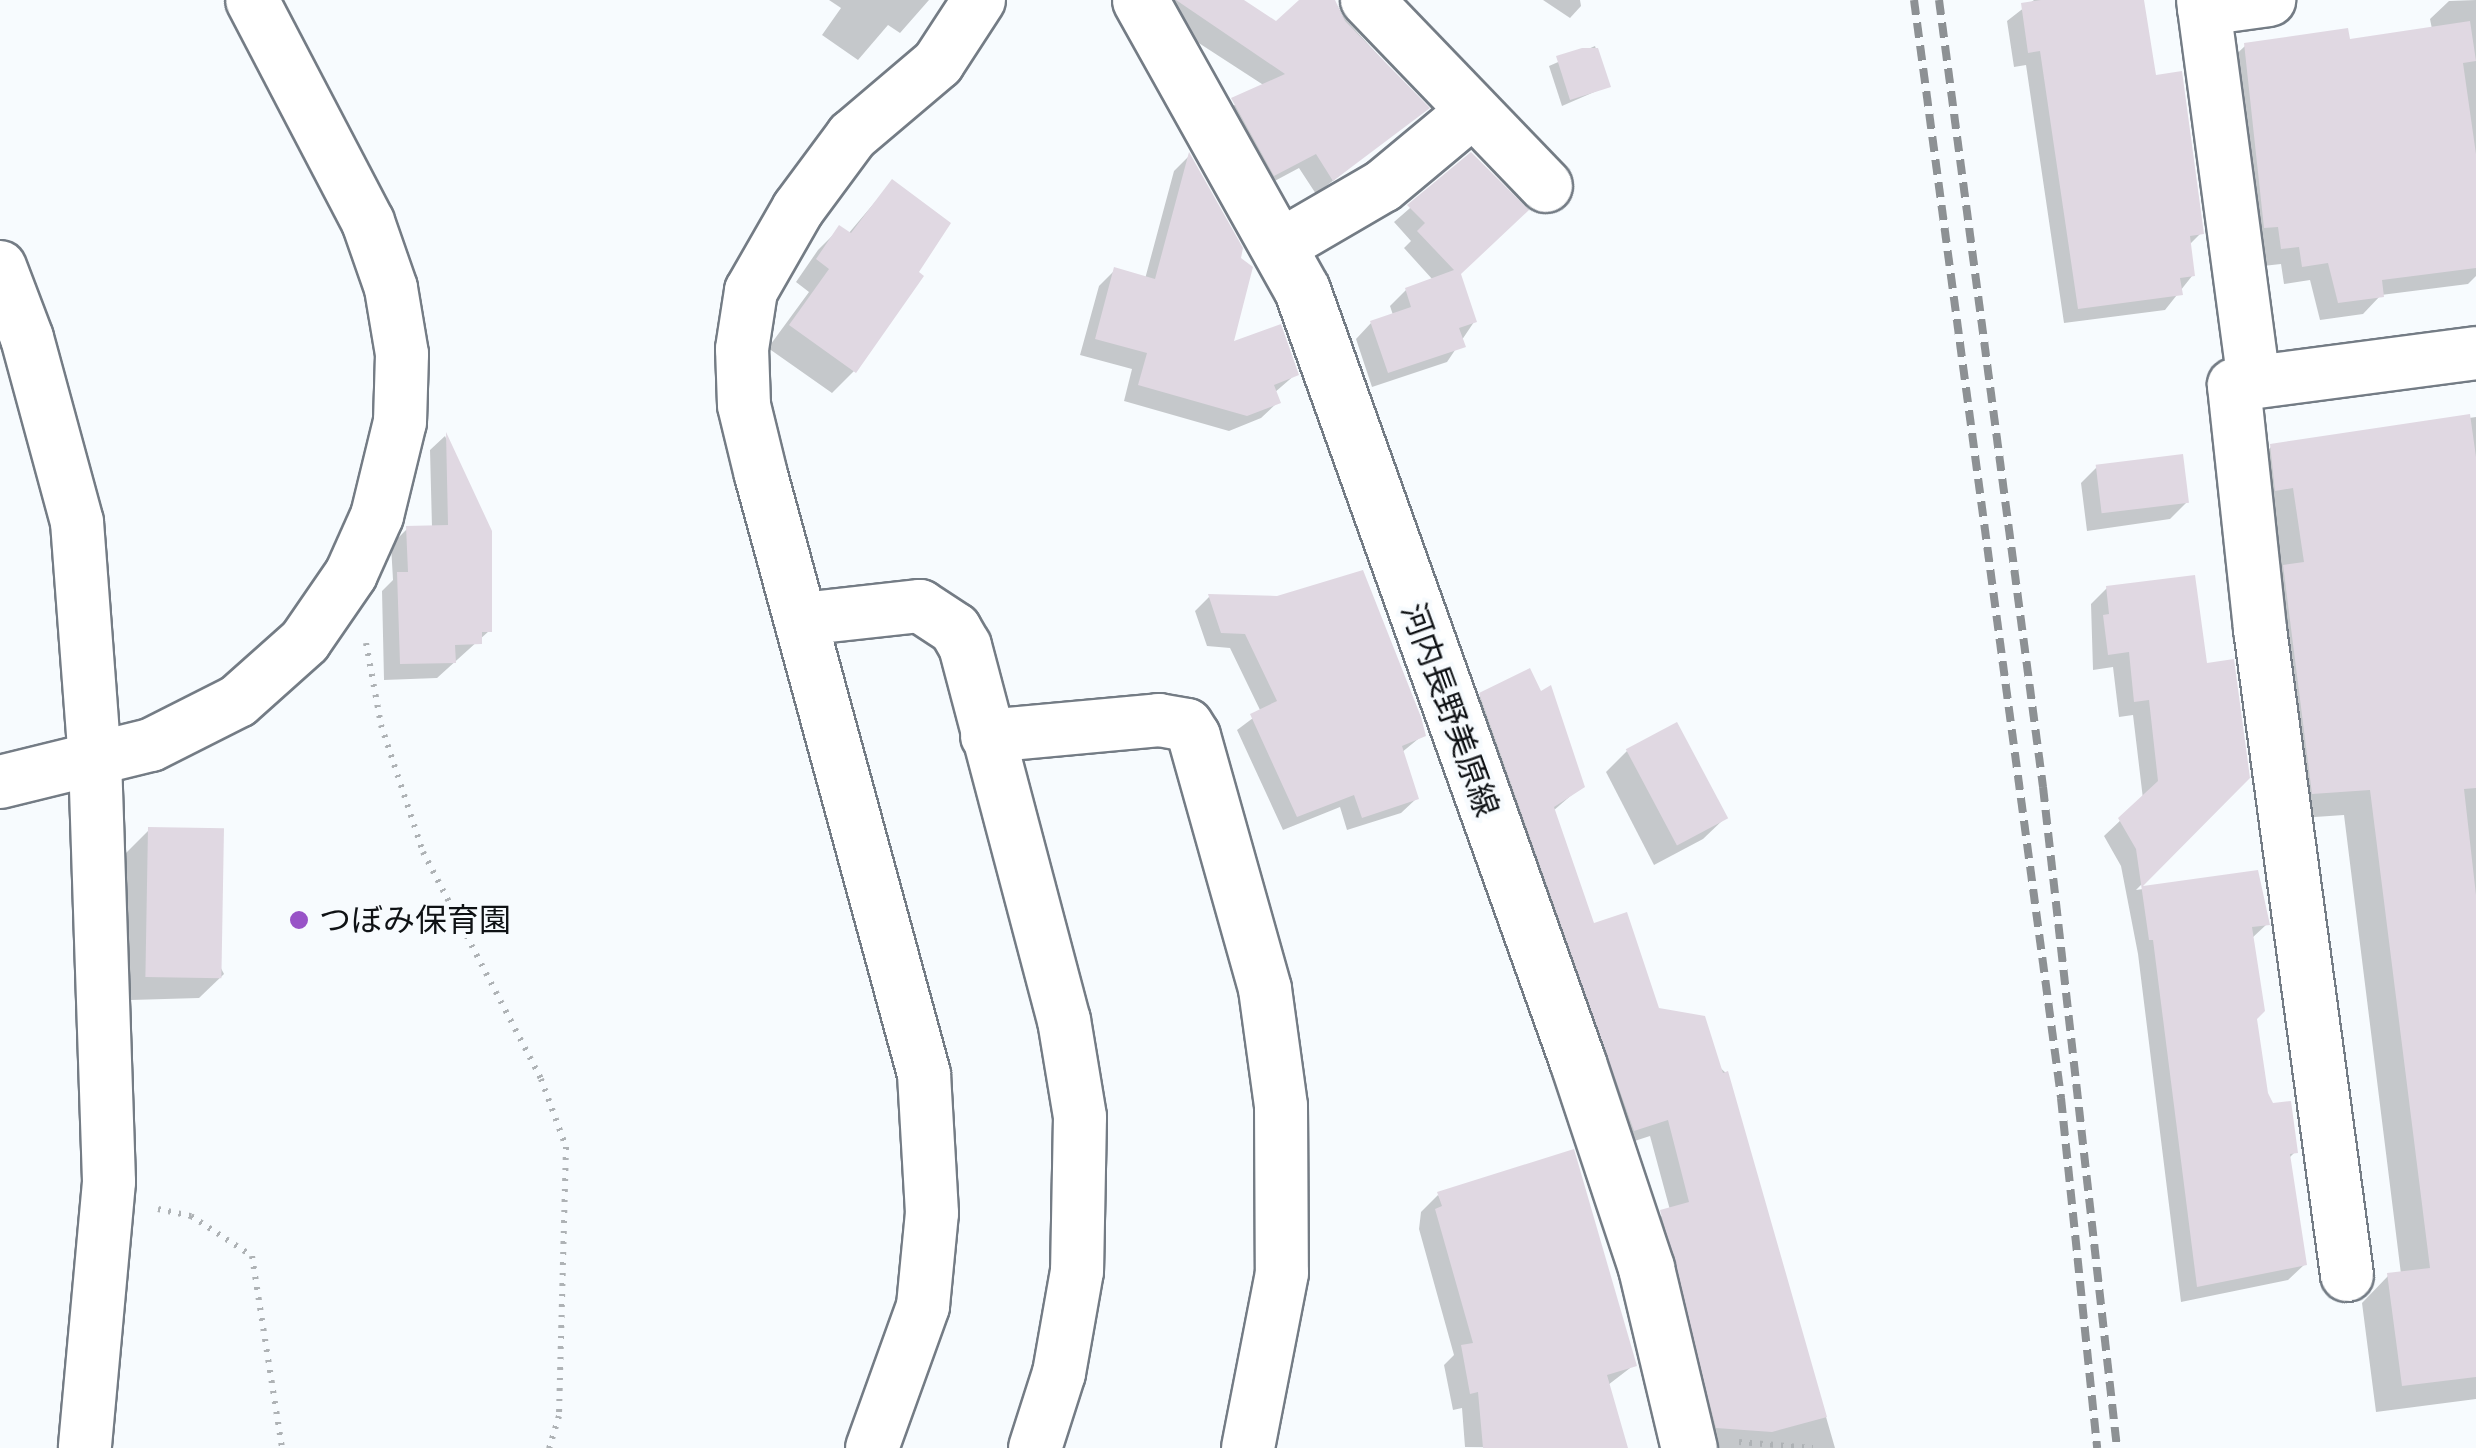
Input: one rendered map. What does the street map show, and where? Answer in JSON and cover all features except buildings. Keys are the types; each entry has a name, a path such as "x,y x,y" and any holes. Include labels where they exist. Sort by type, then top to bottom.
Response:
{"main road":[{"name":"河内長野美原線","path":"1140,0 1302,290 1578,1063 1646,1268 1688,1445"}],"street":[{"path":"0,782 152,745 238,701 305,641 332,602 377,516 400,422 402,354 392,288 368,222 252,0"},
{"path":"872,1448 923,1306 931,1141 924,1074 744,405 751,291 790,221 852,136 911,92 978,0"},
{"path":"1368,0 1546,186"},
{"path":"2254,381 2204,4 2269,0"},
{"path":"1278,247 1383,186 1473,111"},
{"path":"0,268 28,338 77,522 84,762 108,1198 84,1448"},
{"path":"2347,1275 2260,629 2234,384 2476,353"},
{"path":"802,620 920,606 955,629 965,646 1064,1020 1080,1117 1077,1271 1059,1373 1034,1448"},
{"path":"987,736 1158,720 1187,725 1194,736 1265,989 1280,1106 1282,1272 1248,1448"}],"path":[{"path":"332,602 362,621 381,725 422,852 541,1080 566,1147 560,1416 549,1448"},
{"path":"108,1198 192,1216 252,1256 282,1448"},
{"path":"1688,1445 1813,1448"}],"railway":[{"path":"1914,0 2061,1098 2097,1448"},
{"path":"1939,0 2043,787 2117,1448"}],"place":[{"name":"つぼみ保育園","path":"299,920"}]}
